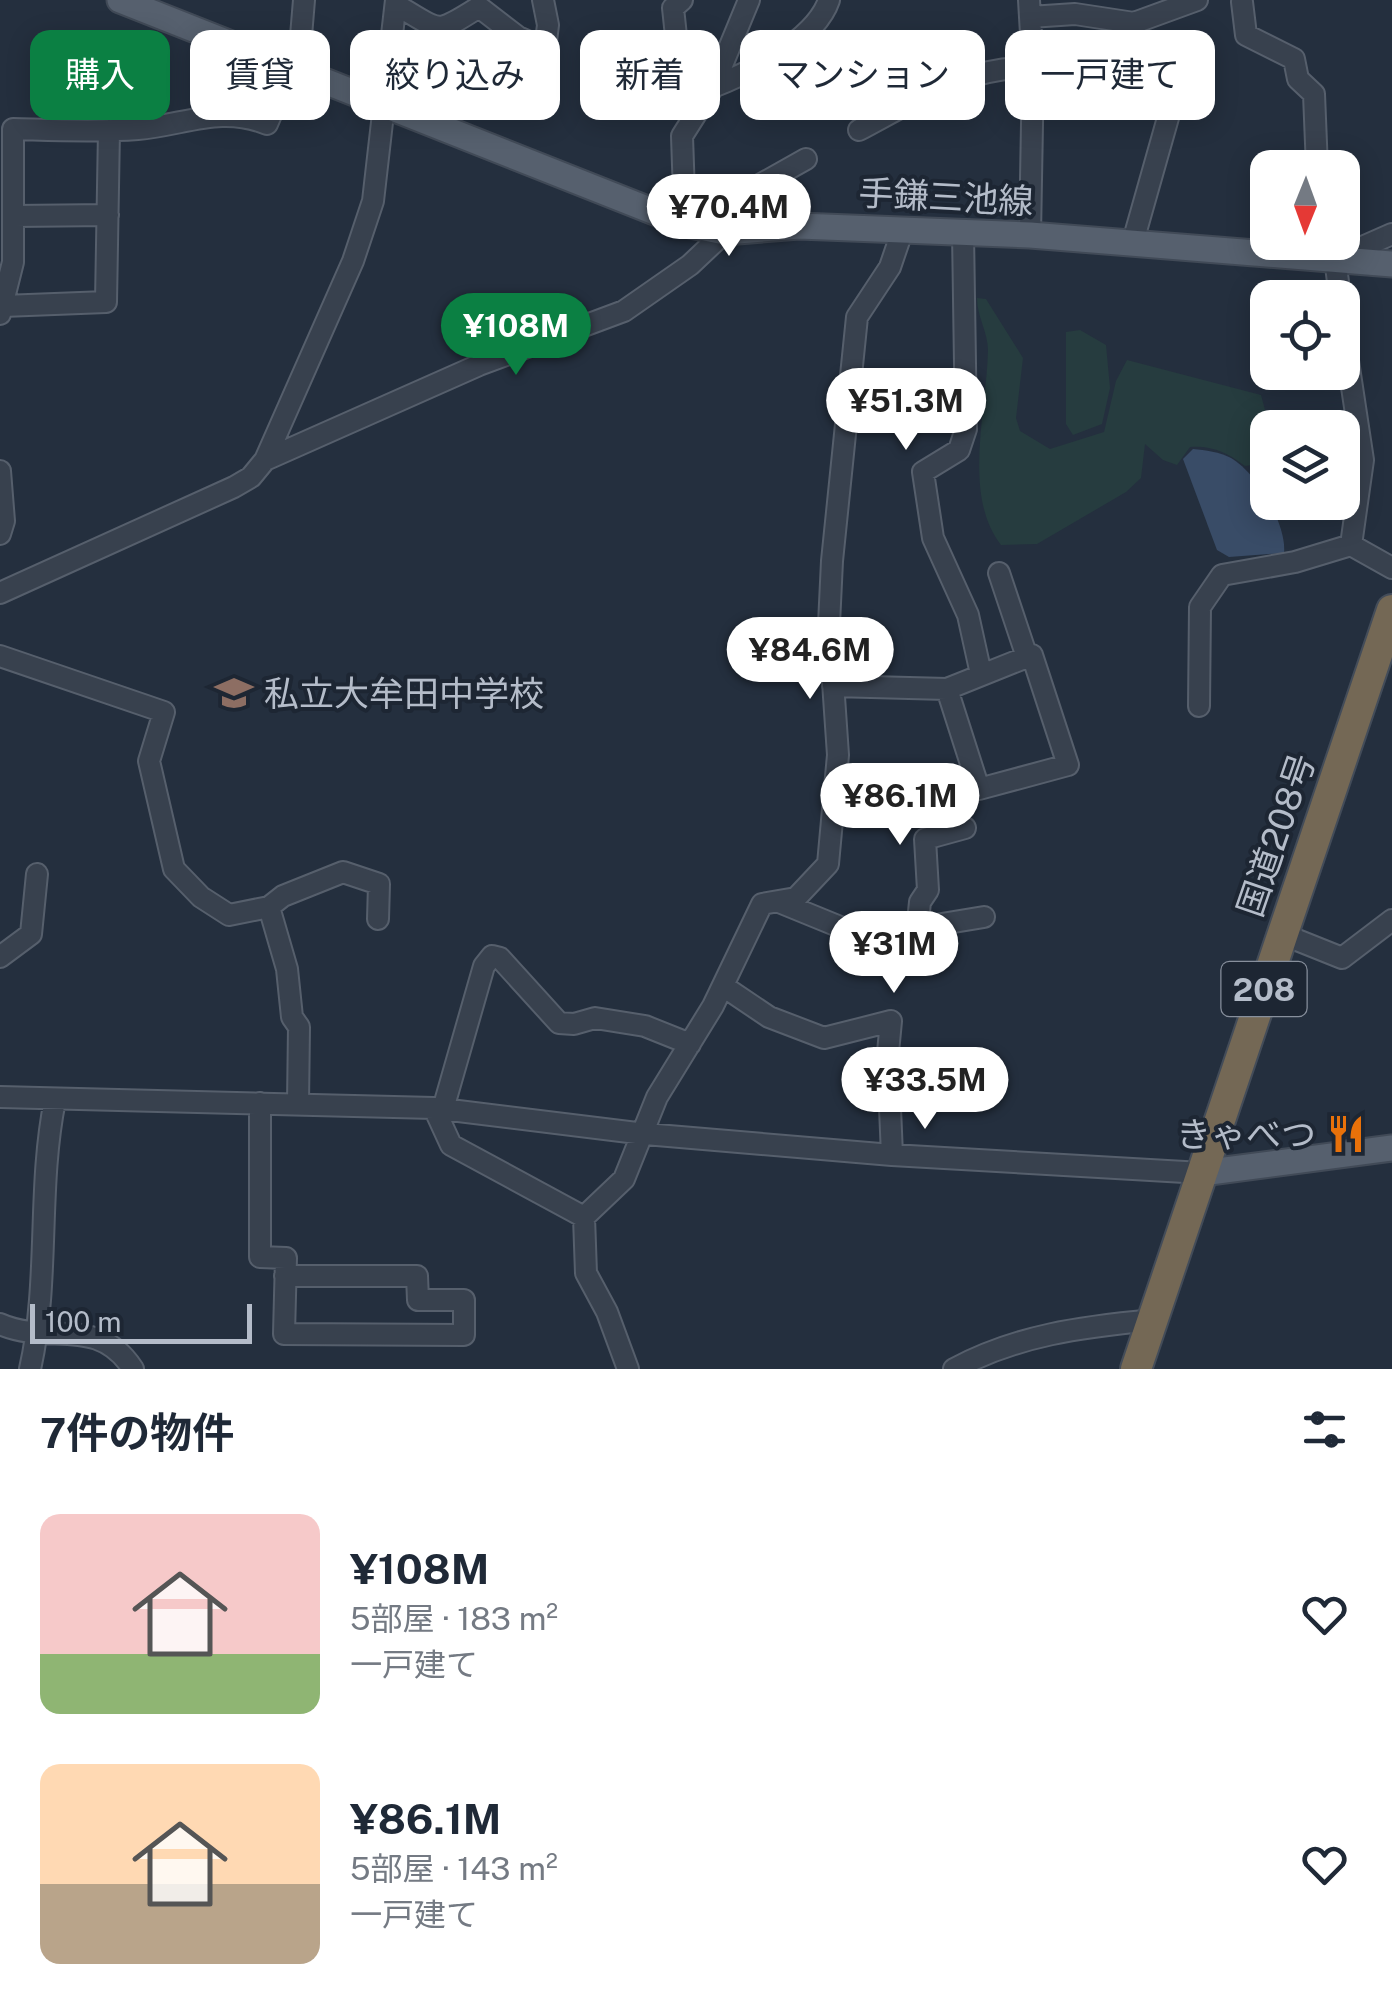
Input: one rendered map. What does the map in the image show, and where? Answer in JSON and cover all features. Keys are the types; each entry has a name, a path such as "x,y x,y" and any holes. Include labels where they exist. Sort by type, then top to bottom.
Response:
{"highway":[{"name":"国道208号","path":"1136,1369 1391,615"}],"main road":[{"name":"手鎌三池線","path":"120,0 199,30"},
{"name":"手鎌三池線","path":"423,120 706,228 903,228 1250,250"},
{"name":"手鎌三池線","path":"1360,258 1392,264"},
{"path":"1202,1174 1392,1148"}],"street":[{"path":"302,30 304,0"},
{"path":"393,30 396,2 436,27 450,28 479,7 518,37 545,48 548,25 543,0"},
{"path":"673,30 674,8 682,0"},
{"path":"720,69 749,0"},
{"path":"720,83 798,38 816,23 829,0"},
{"path":"1029,8 1134,22 1197,0"},
{"path":"1237,1 1246,36 1294,59 1298,79 1314,94 1316,150"},
{"path":"859,130 970,76 1005,72"},
{"path":"109,130 106,302 2,310 14,216 7,186 12,130 143,128 190,118"},
{"path":"0,593 251,478 264,460 358,246 373,200 384,120"},
{"path":"692,120 682,136 706,228"},
{"path":"1030,235 1032,120"},
{"path":"1132,245 1168,120"},
{"path":"264,460 479,365 624,311 690,265 716,210 806,159"},
{"path":"14,216 108,215"},
{"path":"628,1369 586,1272 584,1217 624,1179 646,1134 657,1097 723,986 762,904 796,898 828,864 838,754 832,561 857,317 890,267 903,228"},
{"path":"962,232 966,429 959,450 923,472 933,538 968,615 981,674"},
{"path":"1360,248 1392,234"},
{"path":"1351,545 1363,460 1352,390"},
{"path":"0,472 4,521 0,534"},
{"path":"1199,706 1200,607 1222,575 1295,562 1351,545 1392,568"},
{"path":"999,572 1027,657"},
{"path":"833,686 947,689 1032,655 1068,765 980,789 947,689"},
{"path":"0,656 164,712 149,761 174,869 201,897 230,916 269,906 283,896 343,872 379,884 378,919"},
{"path":"916,932 920,902 928,890 925,839 965,828"},
{"path":"0,956 31,934 37,874"},
{"path":"778,901 850,931 916,932 984,917"},
{"path":"269,906 287,969 292,1016 299,1027 298,1103"},
{"path":"1281,938 1292,938 1342,958 1392,920"},
{"path":"584,1217 452,1145 438,1109 484,966 492,956 500,958 559,1022 612,1020 645,1026 690,1044"},
{"path":"723,986 769,1017 824,1038 891,1021 884,1094 890,1108 892,1155"},
{"path":"0,1098 438,1109 646,1134 892,1155 1202,1174"},
{"path":"30,1369 37,1330 44,1155 55,1100"},
{"path":"260,1103 260,1257 286,1258 284,1276 284,1334 464,1335 464,1300 418,1300 417,1276 284,1276"},
{"path":"954,1369 990,1350 1054,1330 1153,1320"},
{"path":"0,1324 102,1338 121,1350 134,1369"}],"green space":[{"path":"977,298 986,299 1023,358 1016,418 1020,431 1050,449 1104,432 1116,381 1127,360 1261,395 1265,410 1250,410 1250,465 1205,447 1190,447 1177,465 1163,460 1145,444 1141,478 1126,492 1037,544 1001,545 989,525 979,477 988,350"},
{"path":"1080,330 1106,345 1110,388 1102,424 1073,435 1066,424 1066,332"}],"water":[{"path":"1193,449 1227,456 1241,465 1250,474 1250,520 1277,520 1284,553 1229,557 1217,550 1183,459"}],"place":[{"name":"私立大牟田中学校","path":"234,693"},
{"name":"きゃべつ","path":"1346,1134"}]}
